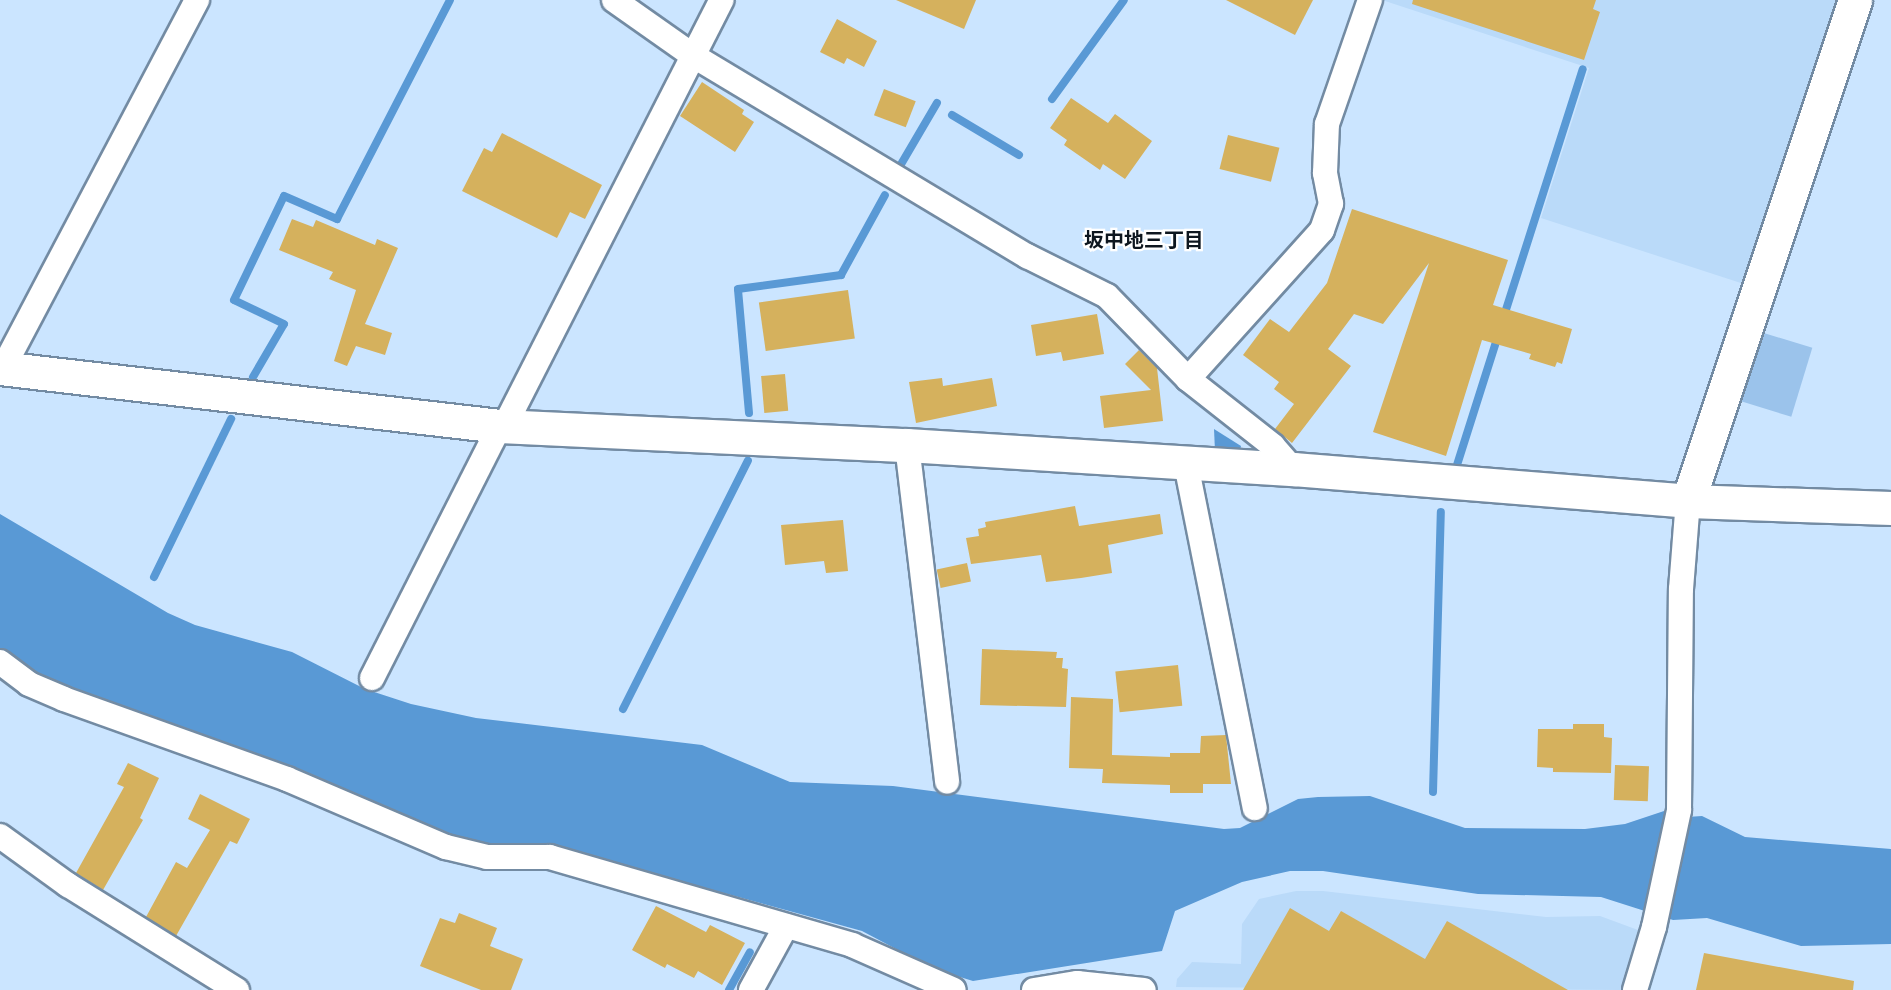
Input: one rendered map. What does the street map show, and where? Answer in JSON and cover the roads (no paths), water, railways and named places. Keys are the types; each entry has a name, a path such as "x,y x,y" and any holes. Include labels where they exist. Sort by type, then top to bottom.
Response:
{"street":[{"path":"197,0 2,368 502,426 907,445 1293,469 1688,501 1891,508"},
{"path":"614,0 692,55 1027,256 1107,296 1188,379 1273,446 1293,469"},
{"path":"372,678 722,0"},
{"path":"1188,379 1322,231 1331,204 1325,173 1327,124 1370,0"},
{"path":"1635,990 1654,927 1679,810 1681,589 1688,501 1855,0"},
{"path":"907,445 947,782"},
{"path":"1186,464 1255,808"},
{"path":"0,662 30,684 64,699 287,779 446,847 487,857 550,857 852,945 954,990"},
{"path":"0,836 68,885 237,990"},
{"path":"751,990 786,926"},
{"path":"1034,990 1077,983 1143,990"}],"waterway":[{"path":"253,377 284,324 234,300 284,196 337,219 450,0"},
{"path":"1052,99 1124,0"},
{"path":"1503,319 1583,69"},
{"path":"900,166 937,103"},
{"path":"952,115 1019,155"},
{"path":"749,413 738,289 841,275 885,195"},
{"path":"1457,465 1498,336"},
{"path":"154,577 231,419"},
{"path":"623,709 748,461"},
{"path":"1433,792 1441,512"},
{"path":"729,990 750,952"}],"district":[{"name":"坂中地三丁目","path":"1144,240"}]}
